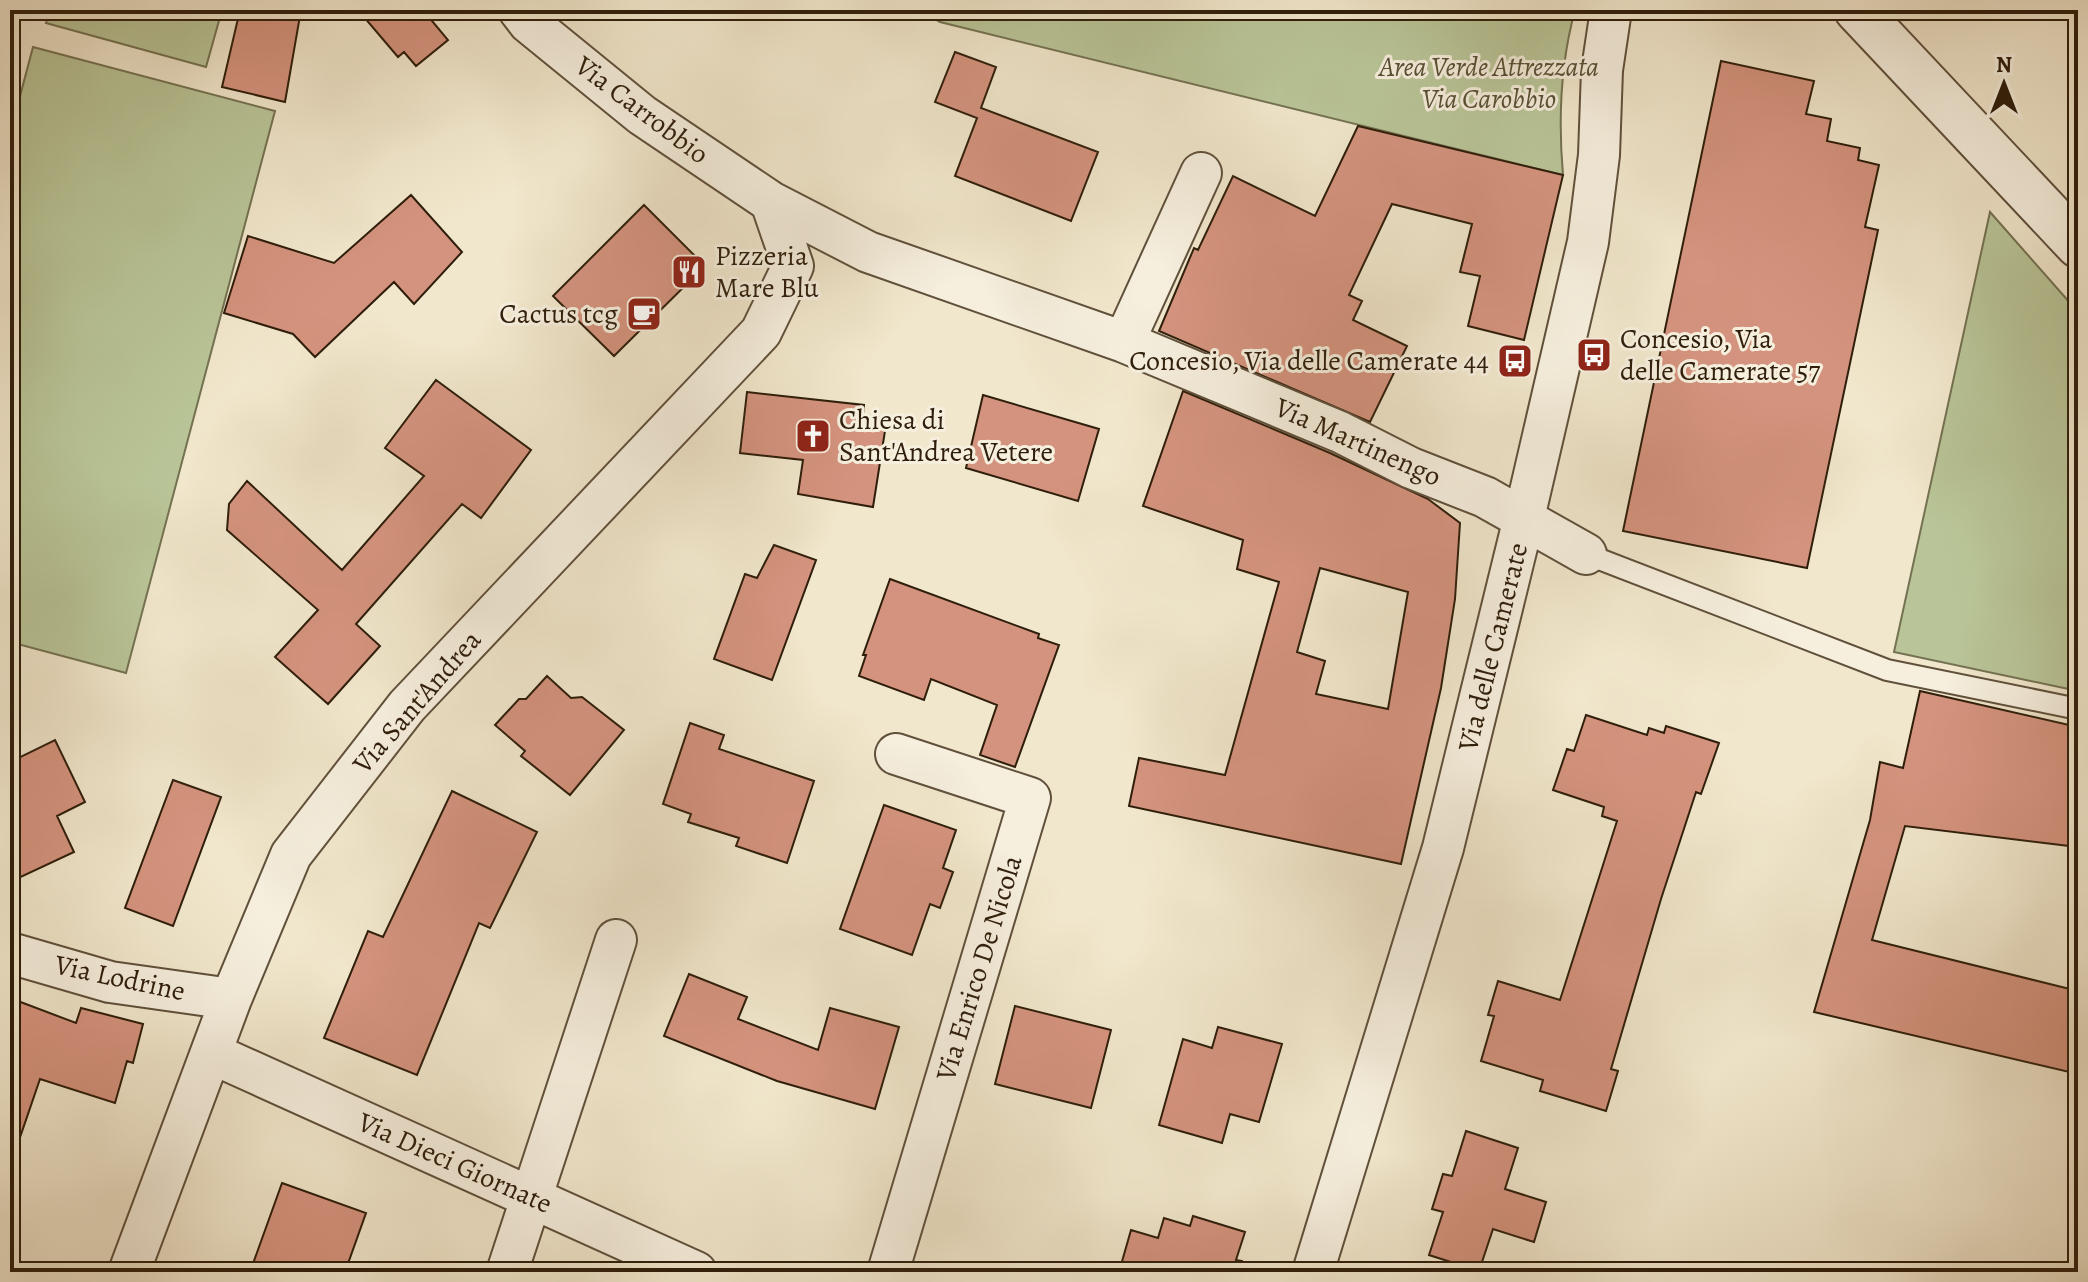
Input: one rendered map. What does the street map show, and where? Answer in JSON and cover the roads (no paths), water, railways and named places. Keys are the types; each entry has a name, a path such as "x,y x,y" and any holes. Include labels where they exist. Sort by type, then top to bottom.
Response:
{"street":[{"name":"Via Carrobbio","path":"519,10 529,23 642,115 771,202"},
{"name":"Via delle Camerate","path":"1313,1272 1443,848 1524,518 1588,242 1599,155 1602,70 1611,10"},
{"path":"1857,10 2078,245"},
{"path":"1124,342 1201,173"},
{"name":"Via Martinengo","path":"771,202 868,252 1124,342 1340,432 1524,518 1586,554"},
{"name":"Via Sant'Andrea","path":"129,1272 231,999 291,855 407,706 761,332 793,266 771,202"},
{"name":"Via Enrico De Nicola","path":"888,1272 1030,798 896,754"},
{"path":"507,1272 616,940"},
{"name":"Via Lodrine","path":"10,953 110,982 231,999"},
{"name":"Via Dieci Giornate","path":"213,1054 696,1272"}],"lane":[{"path":"1586,554 1887,670 2078,709"}],"place":[{"name":"Pizzeria Mare Blu","path":"689,272"},
{"name":"Cactus tcg","path":"644,314"},
{"name":"Concesio, Via delle Camerate 57","path":"1594,355"},
{"name":"Concesio, Via delle Camerate 44","path":"1515,361"},
{"name":"Chiesa di Sant'Andrea Vetere","path":"813,436"}],"park label":[{"name":"Area Verde Attrezzata Via Carobbio","path":"1489,83"}]}
